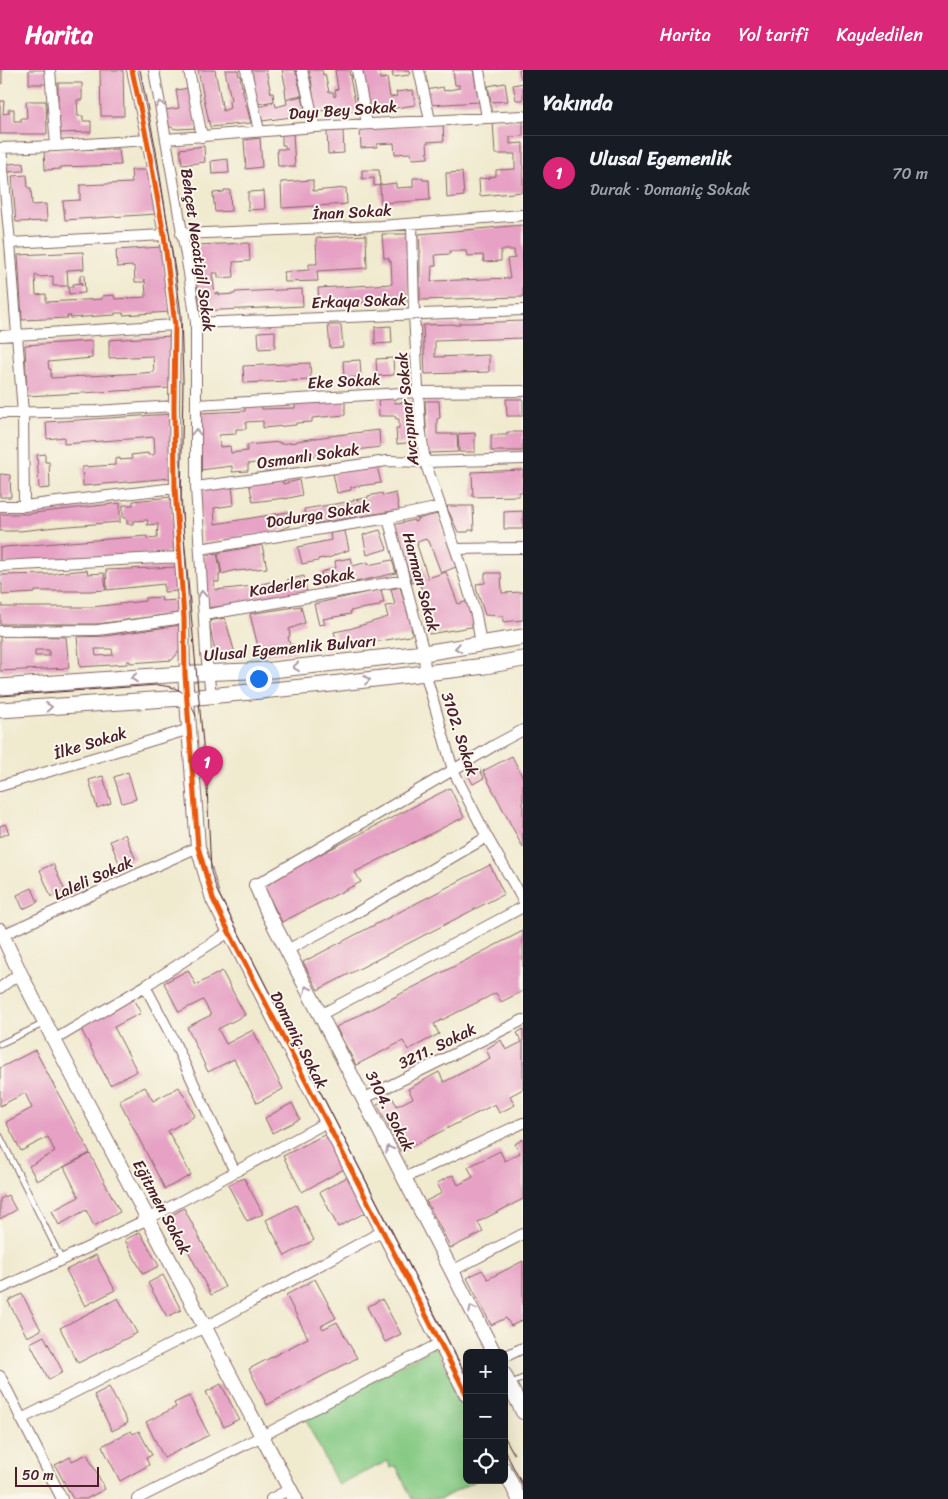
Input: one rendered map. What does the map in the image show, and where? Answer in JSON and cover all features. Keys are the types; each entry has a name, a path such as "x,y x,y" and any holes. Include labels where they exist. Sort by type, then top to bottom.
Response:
{"main road":[{"name":"Ulusal Egemenlik Bulvarı","path":"0,688 185,674 272,670 424,653 523,637"},
{"path":"0,710 188,697 323,685 485,666 523,659"}],"street":[{"path":"50,70 56,146"},
{"path":"132,70 164,235 174,326 175,488 184,618 185,674"},
{"name":"Behçet Necatigil Sokak","path":"154,70 196,323 196,487 211,695"},
{"path":"189,70 202,136"},
{"path":"246,70 259,131"},
{"path":"302,70 315,127"},
{"path":"357,70 367,124"},
{"path":"419,70 430,120"},
{"path":"479,70 487,118"},
{"name":"Dayı Bey Sokak","path":"166,139 315,127 523,116"},
{"path":"24,506 23,413 18,335 0,148 147,140"},
{"name":"İnan Sokak","path":"181,234 412,224 523,215"},
{"name":"Avcıpınar Sokak","path":"412,224 414,314 420,426 425,462 456,549 476,615 481,644"},
{"path":"10,243 164,235"},
{"name":"Erkaya Sokak","path":"196,323 523,310"},
{"path":"0,336 174,326"},
{"name":"Eke Sokak","path":"196,405 419,392 523,390"},
{"path":"0,413 97,411 174,406"},
{"name":"Osmanlı Sokak","path":"196,487 387,461 425,462 523,459"},
{"path":"0,506 24,506 175,488"},
{"name":"Dodurga Sokak","path":"200,549 388,518 440,507"},
{"name":"Harman Sokak","path":"388,518 424,653"},
{"path":"456,549 523,548"},
{"path":"0,566 180,557"},
{"name":"Kaderler Sokak","path":"204,615 405,580"},
{"path":"0,631 98,630 184,618"},
{"name":"3102. Sokak","path":"424,653 425,672 453,770 487,837 523,900"},
{"name":"Domaniç Sokak","path":"185,674 198,847 213,899 466,1394"},
{"name":"İlke Sokak","path":"0,786 190,729"},
{"path":"256,885 495,744 523,730"},
{"path":"287,950 344,920 487,837"},
{"name":"Laleli Sokak","path":"1,934 198,847"},
{"name":"3104. Sokak","path":"256,885 262,902 492,1349"},
{"path":"320,1015 523,907"},
{"path":"54,1040 145,986 230,932"},
{"name":"Eğitmen Sokak","path":"1,934 54,1040 293,1494"},
{"path":"0,988 20,973"},
{"path":"145,986 172,1037 235,1172"},
{"name":"3211. Sokak","path":"363,1098 523,1020"},
{"path":"0,1289 148,1219 327,1122"},
{"path":"404,1178 523,1123"},
{"path":"22,1419 205,1327 383,1231"},
{"path":"452,1271 523,1234"},
{"path":"137,1499 440,1343"},
{"path":"508,1355 523,1348"},
{"path":"0,1376 62,1499"},
{"path":"508,1381 523,1412"},
{"path":"508,1476 520,1499"},
{"path":"271,1499 293,1494"}],"lane":[{"path":"0,1044 46,1023"},
{"path":"0,1136 62,1260"},
{"path":"508,1379 523,1378"}],"green space":[{"path":"435,1347 463,1400 463,1484 469,1484 441,1499 412,1499 396,1466 390,1468 388,1461 338,1485 304,1416"}],"building":[{"path":"0,70 2,70 2,84 0,84"},
{"path":"29,70 46,70 46,84 29,84"},
{"path":"100,70 123,70 124,116 101,116"},
{"path":"198,70 215,70 223,111 230,108 229,101 231,100 225,70 238,70 251,123 210,127"},
{"path":"250,70 266,70 274,101 258,104"},
{"path":"282,70 295,70 299,78 297,78 302,95 286,98"},
{"path":"309,70 322,70 323,75 325,74 329,92 333,92 334,97 336,96 335,90 338,89 335,70 349,70 350,76 352,75 352,78 350,78 357,111 334,113 334,110 315,111 311,78 308,74 310,73"},
{"path":"361,70 379,70 380,79 387,78 390,97 397,96 396,92 413,90 415,105 370,112"},
{"path":"392,70 409,70 410,75 393,77"},
{"path":"453,70 473,70 479,102 429,105 426,90 443,87 444,91 459,88 459,85 455,85"},
{"path":"519,70 523,70 523,79 521,79"},
{"path":"58,83 82,83 82,100 77,100 78,116 83,116 83,121 91,121 91,132 59,133 56,100 58,100"},
{"path":"505,83 508,101 491,102 488,86"},
{"path":"523,83 523,100 516,100 513,85"},
{"path":"189,88 197,128 173,128 169,126 166,110 179,108 176,90"},
{"path":"302,96 306,115 262,121 259,107 275,102 276,107 287,104 286,100"},
{"path":"0,101 4,101 3,114 9,113 9,109 14,109 14,121 21,121 21,118 27,118 26,101 46,101 47,134 0,134"},
{"path":"523,120 523,136 510,137 510,144 523,143 523,192 480,196 479,179 496,176 496,170 515,169 515,154 495,154 493,121"},
{"path":"443,124 444,141 427,142 428,158 412,159 411,153 395,154 394,143 377,144 377,147 361,148 360,129"},
{"path":"343,130 344,153 328,154 327,131"},
{"path":"293,134 295,167 278,166 277,149 288,149 285,148 285,145 282,145 282,135"},
{"path":"260,138 262,167 246,169 244,140"},
{"path":"204,146 205,162 182,165 180,149"},
{"path":"119,149 121,165 60,167 61,169 45,170 44,150"},
{"path":"228,159 229,173 212,174 211,161"},
{"path":"23,163 24,171 7,172 7,164"},
{"path":"131,170 148,170 156,214 65,220 63,201 80,200 80,185 132,183"},
{"path":"362,170 379,170 380,185 374,186 374,178 362,179"},
{"path":"462,172 464,196 447,198 446,173"},
{"path":"27,175 28,188 31,188 32,205 46,204 47,221 16,222 12,176"},
{"path":"413,178 429,180 430,200 381,203 380,185 396,183 396,188 413,187"},
{"path":"313,180 313,191 346,188 347,204 282,208 281,182"},
{"path":"224,190 230,190 231,211 215,212 213,193 224,192"},
{"path":"264,191 265,209 248,210 248,192"},
{"path":"523,225 523,297 420,300 421,252 419,234","holes":["501,250 514,250 515,258 507,259 510,278 431,282 432,266 436,266 435,255 450,254 450,251 466,251 467,256 483,255 484,262 501,261"]},
{"path":"382,234 408,234 409,300 319,305 318,288 392,284 391,261 389,261 389,258 384,258"},
{"path":"366,235 367,268 317,271 318,281 285,282 284,272 309,270 309,264 317,264 316,238"},
{"path":"249,243 250,261 233,262 234,277 218,278 218,273 212,273 215,294 302,289 303,306 201,311 191,250 195,245"},
{"path":"161,247 170,312 123,315 123,313 115,313 115,315 70,318 71,316 67,316 68,318 22,320 18,255 83,252 84,269 67,270 68,286 53,286 53,276 38,277 38,275 35,275 36,295 46,294 46,302 102,299 102,296 114,295 115,299 146,297 145,279 144,282 135,282 134,266 117,267 116,250"},
{"path":"80,275 84,275 85,293 69,294 68,287 81,283"},
{"path":"523,321 523,338 435,341 435,357 489,355 489,372 425,374 423,325"},
{"path":"328,325 341,325 343,347 330,348"},
{"path":"391,326 392,343 375,344 375,327"},
{"path":"275,331 275,348 259,349 258,332"},
{"path":"171,336 171,388 27,396 25,345 92,341 92,358 48,362 49,369 51,369 51,378 143,373 154,372 153,356 109,358 109,340"},
{"path":"393,358 394,375 377,376 376,359"},
{"path":"360,360 361,377 344,378 343,361"},
{"path":"310,363 311,380 244,383 243,366"},
{"path":"378,396 395,396 395,403 412,402 413,442 397,444 396,428 399,428 399,419 396,419 395,416 379,416"},
{"path":"345,397 345,415 312,418 312,422 296,423 296,425 263,428 263,421 246,422 246,429 236,429 236,434 219,435 220,447 230,446 231,453 247,451 247,445 280,442 280,444 379,430 380,447 248,464 248,471 232,472 232,466 200,470 200,413 245,411 245,403 261,403 262,409 295,408 295,402"},
{"path":"506,399 523,399 523,416 507,416"},
{"path":"425,401 439,401 440,418 437,419 437,434 457,434 458,452 429,453 427,448"},
{"path":"171,414 171,478 83,486 82,467 115,465 115,459 132,459 131,455 148,453 148,455 153,455 155,453 154,437 64,444 64,437 47,439 46,422"},
{"path":"507,432 523,432 523,451 491,451 491,435 507,435"},
{"path":"475,433 475,452 459,452 458,434"},
{"path":"45,454 45,462 49,462 50,488 39,489 37,455"},
{"path":"377,466 381,483 351,487 351,490 337,493 333,473"},
{"path":"523,470 523,492 519,492 519,496 473,497 472,472"},
{"path":"0,474 10,475 11,497 0,497"},
{"path":"282,479 283,484 299,480 302,495 285,499 253,502 249,483"},
{"path":"232,485 234,505 214,508 215,524 288,512 290,526 274,532 203,543 199,490"},
{"path":"382,493 383,496 396,493 399,510 307,525 304,509 354,501"},
{"path":"171,497 175,552 0,564 0,548 5,547 147,536 147,539 157,538 158,524 147,525 148,520 133,521 133,524 127,524 127,518 123,518 123,505 133,505 133,501"},
{"path":"120,503 120,522 0,531 0,514 26,514"},
{"path":"447,506 473,506 474,530 458,532"},
{"path":"523,511 523,529 504,529 504,512"},
{"path":"438,514 456,567 441,573 429,541 426,539 417,542 428,578 446,572 458,604 468,601 477,626 429,634 423,614 428,613 419,581 412,583 393,525 414,520 414,522 417,521 416,519"},
{"path":"380,530 387,549 367,555 363,535"},
{"path":"345,531 349,550 328,558 318,559 318,561 302,564 298,547 331,540 330,533"},
{"path":"262,545 267,568 236,570 222,574 218,553"},
{"path":"217,553 221,574 219,575 219,582 214,582 215,590 254,586 270,582 272,588 288,584 287,580 304,576 307,593 275,600 274,597 258,602 207,608 204,556"},
{"path":"351,558 353,566 368,562 368,565 392,560 396,573 351,583 349,576 339,578 340,586 324,589 321,572 336,568 335,561"},
{"path":"176,567 178,591 164,592 164,584 107,590 106,570"},
{"path":"87,570 88,574 104,573 106,590 35,591 35,593 2,595 0,575 55,574"},
{"path":"485,573 501,573 502,593 523,592 523,620 503,622 503,616 485,615 476,584 485,583"},
{"path":"400,587 412,628 410,636 339,648 334,632 388,617 385,606 395,605 391,589"},
{"path":"381,589 384,603 380,603 380,606 350,611 351,614 323,619 325,624 319,625 314,604"},
{"path":"161,597 162,601 179,600 179,613 97,624 0,624 0,604 2,604 2,607 92,607 145,601 145,598"},
{"path":"301,606 305,623 289,629 290,645 293,644 295,652 260,655 250,614"},
{"path":"225,618 236,657 226,658 214,648 209,621"},
{"path":"180,625 181,649 172,660 130,663 130,661 127,661 127,664 80,667 77,637 106,636","holes":["95,649 112,649 113,655 96,656"]},
{"path":"0,636 66,637 69,668 0,671","holes":["35,650 49,650 49,656 35,656"]},
{"path":"512,756 523,778 523,848 483,771"},
{"path":"479,768 484,778 473,784 467,773"},
{"path":"128,772 136,799 122,803 114,777"},
{"path":"103,776 111,803 97,808 89,780"},
{"path":"450,788 464,817 355,872 361,882 282,922 262,884"},
{"path":"5,824 9,833 0,837 0,826"},
{"path":"125,834 135,858 120,865 110,841"},
{"path":"53,864 65,891 51,897 40,870"},
{"path":"490,865 504,894 318,990 303,962"},
{"path":"32,888 38,902 23,909 17,895"},
{"path":"523,931 523,991 501,1002 496,993 434,1024 439,1034 408,1050 403,1041 356,1065 336,1027"},
{"path":"188,970 196,985 222,971 245,1015 218,1029 226,1044 253,1030 283,1089 257,1103 234,1059 208,1072 187,1027 211,1015 203,1000 179,1012 164,983"},
{"path":"133,999 141,1013 114,1027 137,1071 110,1085 80,1027"},
{"path":"523,1029 523,1089 510,1096 515,1105 499,1113 495,1104 401,1152 377,1104 392,1097 397,1106 413,1098 408,1089 439,1072 444,1082 475,1066 490,1058 486,1049 501,1040 506,1050 522,1042 517,1033"},
{"path":"35,1050 90,1153 37,1181 29,1166 55,1152 48,1137 21,1151 6,1122 32,1108 25,1093 0,1106 0,1068"},
{"path":"145,1087 153,1101 179,1087 195,1116 168,1131 191,1175 165,1189 119,1100"},
{"path":"292,1103 300,1119 272,1133 265,1118"},
{"path":"328,1133 346,1168 302,1192 283,1156"},
{"path":"523,1139 523,1199 478,1222 483,1232 451,1248 426,1201 442,1193 437,1183 453,1175 458,1185 473,1177 468,1167 500,1151 505,1161 520,1153 515,1144"},
{"path":"90,1154 120,1212 94,1226 86,1210 59,1225 52,1211 79,1197 64,1167"},
{"path":"349,1176 368,1211 338,1227 320,1192"},
{"path":"244,1178 263,1214 247,1221 228,1185"},
{"path":"8,1195 16,1210 0,1219 0,1199"},
{"path":"296,1205 314,1240 285,1256 266,1220"},
{"path":"184,1208 225,1287 211,1295 170,1216"},
{"path":"140,1232 159,1266 143,1274 125,1240"},
{"path":"96,1255 115,1290 85,1306 66,1270"},
{"path":"523,1261 523,1320 511,1326 506,1318 491,1325 467,1278 482,1270 488,1279"},
{"path":"163,1275 181,1310 167,1317 148,1283"},
{"path":"315,1279 336,1318 321,1326 323,1329 337,1322 357,1358 267,1405 249,1369 308,1338 286,1295"},
{"path":"22,1294 41,1330 27,1337 8,1301"},
{"path":"118,1298 137,1333 78,1363 60,1328"},
{"path":"382,1299 401,1334 385,1342 367,1307"},
{"path":"44,1336 63,1372 49,1380 30,1343"},
{"path":"221,1384 239,1419 224,1427 206,1392"},
{"path":"109,1387 128,1423 112,1431 94,1395"},
{"path":"189,1396 209,1435 164,1458 146,1422 176,1407 174,1403"},
{"path":"131,1431 133,1434 139,1431 152,1455 146,1458 149,1465 120,1481 102,1446"},
{"path":"87,1454 105,1489 86,1499 73,1499 55,1465 70,1457 72,1461"}],"tram line":[{"path":"140,70 156,151 181,314 183,381 181,505 207,787 211,872 217,891 463,1369"},
{"path":"0,696 158,685 173,688 183,693 190,702 196,716"},
{"path":"506,1439 514,1454"},
{"path":"508,1457 523,1486"}],"cycle path":[{"path":"132,70 164,235 175,325 175,488 184,618 185,674 198,847 213,899 226,926 466,1394"}],"place":[{"name":"Ulusal Egemenlik","path":"207,787"}]}
